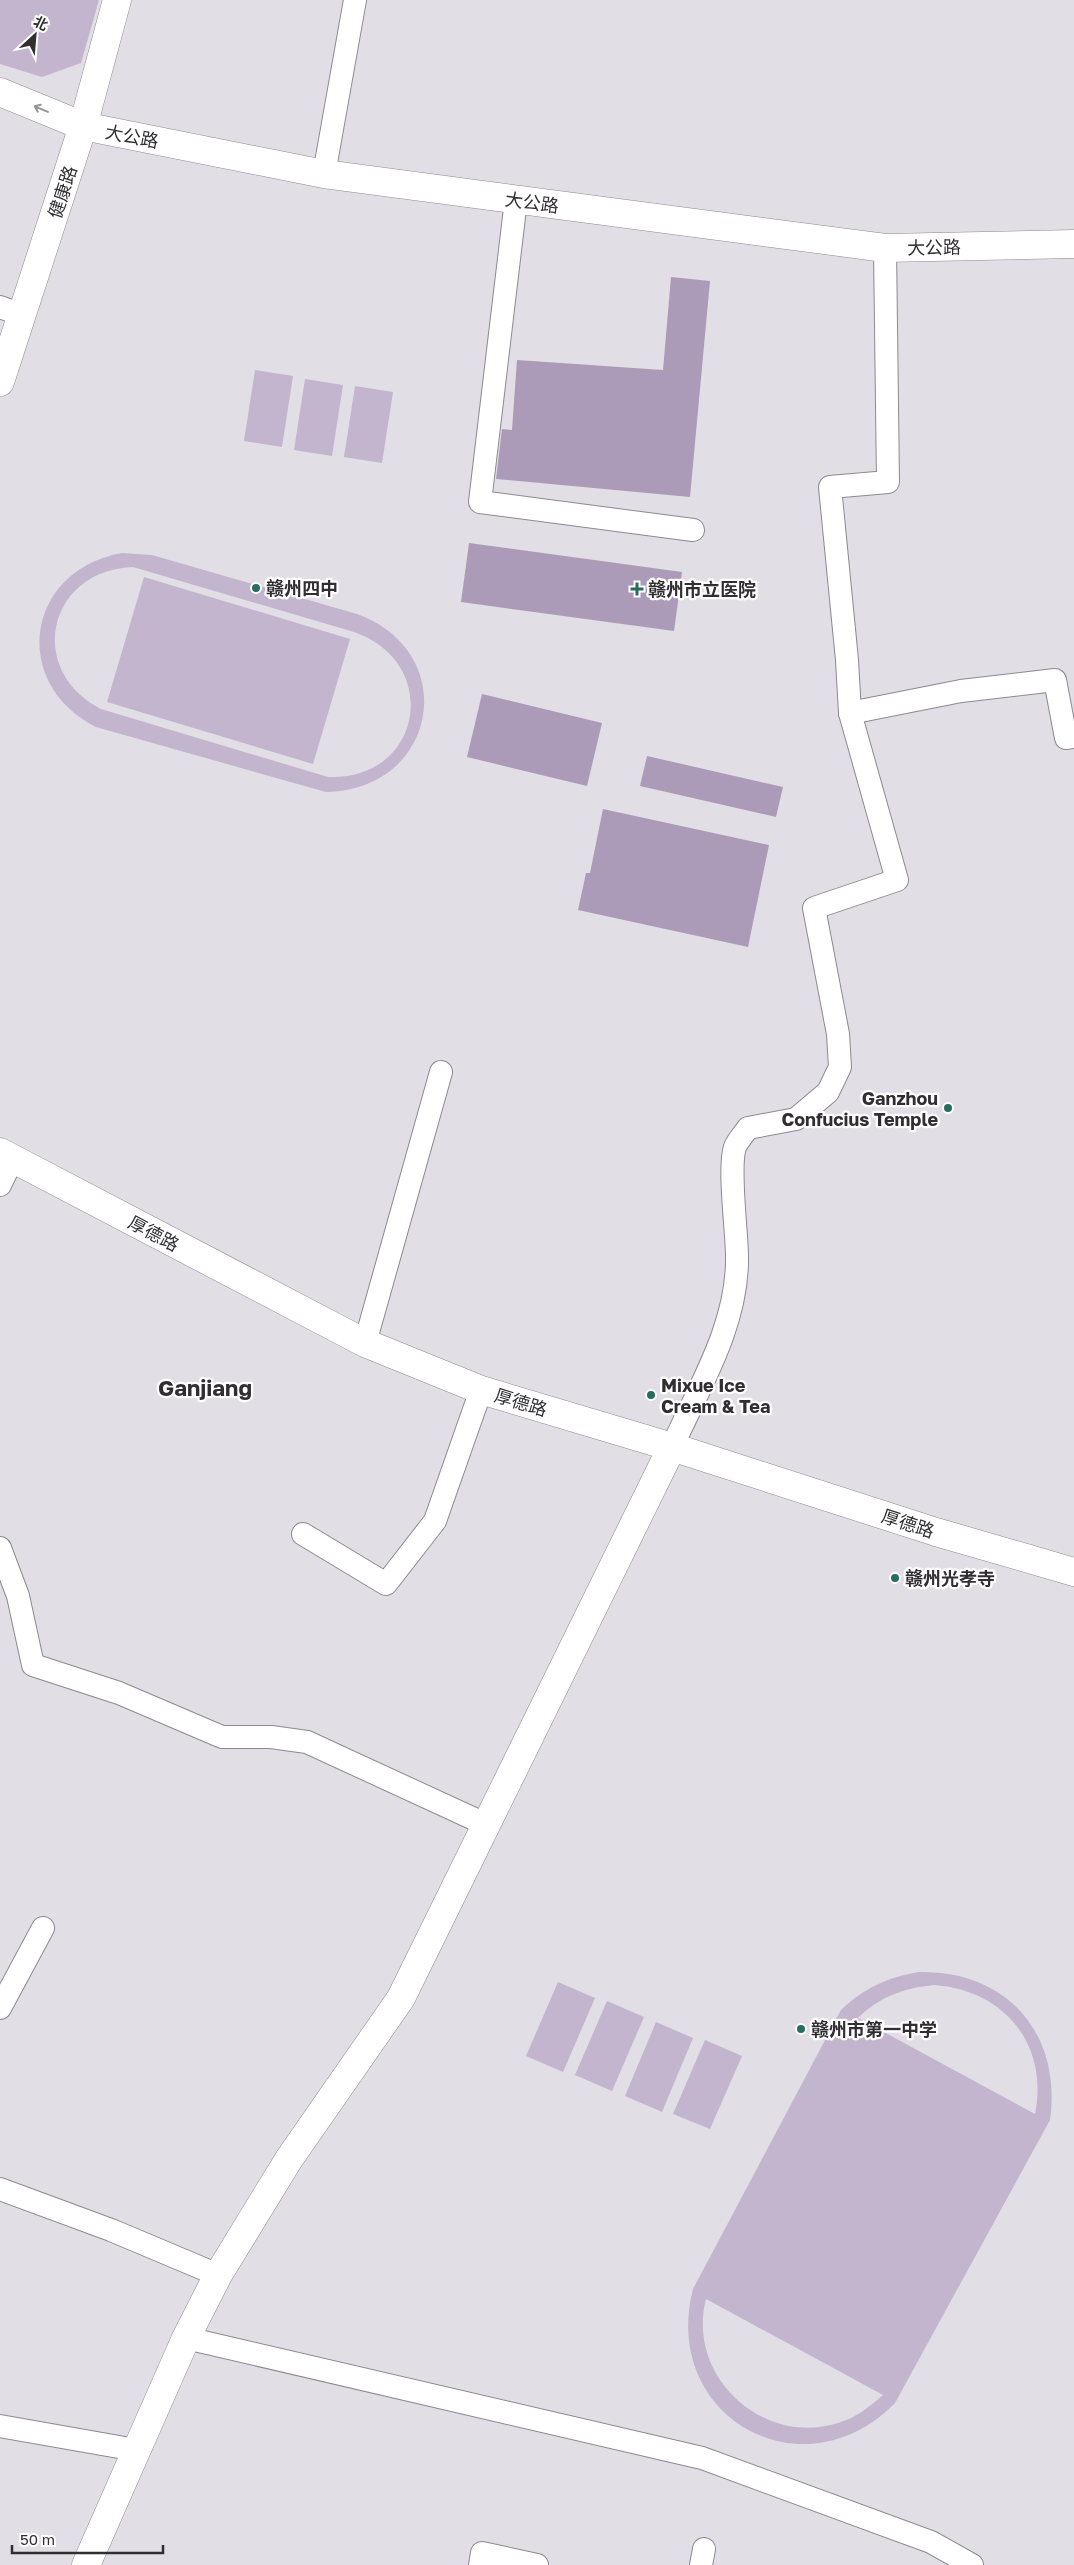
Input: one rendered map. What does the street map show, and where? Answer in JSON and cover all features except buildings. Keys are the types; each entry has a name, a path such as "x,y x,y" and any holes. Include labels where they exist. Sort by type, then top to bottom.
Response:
{"street":[{"name":"健康路","path":"0,382 11,311 82,126 116,0"},
{"path":"324,174 355,0"},
{"name":"大公路","path":"0,92 82,126 324,174 885,248 1074,244"},
{"path":"516,200 480,502 693,530"},
{"path":"86,2565 186,2338 218,2275 289,2159 401,1998 672,1447 727,1326 734,1296 737,1260 733,1169 735,1147 748,1128 796,1119 812,1108 828,1092 840,1067 838,1034 814,908 897,880 850,713 847,660 830,487 888,482 885,248"},
{"path":"850,713 961,691 1055,680 1066,738 1074,738"},
{"path":"365,1343 441,1072"},
{"path":"0,1185 6,1155"},
{"name":"厚德路","path":"6,1155 365,1343 481,1390 672,1447 936,1532 1074,1572"},
{"path":"303,1534 386,1584 435,1521 481,1390"},
{"path":"0,1548 18,1596 33,1666 119,1694 222,1738 270,1738 307,1742 485,1824"},
{"path":"0,2008 43,1928"},
{"path":"0,2189 111,2230 218,2275"},
{"path":"186,2338 702,2458 931,2542 972,2565"},
{"path":"0,2426 136,2450"},
{"path":"480,2565 482,2553 537,2565"}],"shaded area":[{"path":"0,0 99,0 81,63 42,77 0,64"},
{"path":"255,370 293,376 282,447 244,441"},
{"path":"305,379 343,385 332,456 294,450"},
{"path":"355,386 393,392 382,463 344,457"},
{"path":"122,553 152,555 357,614 390,632 412,658 423,686 423,716 413,745 393,769 364,785 326,792 96,727 68,708 50,684 41,657 40,630 49,604 65,581 90,564","holes":["133,567 354,632 382,647 401,668 410,693 410,718 401,741 384,760 360,773 328,777 101,709 77,692 62,671 55,648 57,624 65,603 81,585 104,572"]},
{"path":"144,577 350,639 313,764 107,702"},
{"path":"919,1972 950,1974 978,1982 1002,1995 1022,2013 1037,2035 1047,2060 1051,2089 1050,2120 895,2403 859,2430 820,2443 782,2442 747,2429 718,2406 698,2374 688,2335 693,2289 841,2010 859,1995 887,1980","holes":["934,1985 959,1989 981,1997 1000,2010 1016,2025 1028,2044 1035,2065 1038,2089 1035,2114 858,2018 883,1999 912,1988","706,2299 883,2395 851,2418 838,2423 810,2428 783,2425 758,2415 736,2399 719,2378 708,2354 703,2327"]},
{"path":"558,1982 595,1998 563,2072 526,2056"},
{"path":"607,2001 644,2017 612,2091 575,2075"},
{"path":"656,2022 693,2038 662,2112 625,2096"},
{"path":"705,2040 742,2056 710,2129 673,2114"}],"place":[{"name":"赣州四中","path":"256,588"},
{"name":"赣州市立医院","path":"637,589"},
{"name":"Ganzhou Confucius Temple","path":"948,1108"},
{"name":"Mixue Ice Cream & Tea","path":"651,1395"},
{"name":"赣州光孝寺","path":"895,1578"},
{"name":"赣州市第一中学","path":"801,2029"}],"district":[{"name":"Ganjiang","path":"205,1387"}]}
